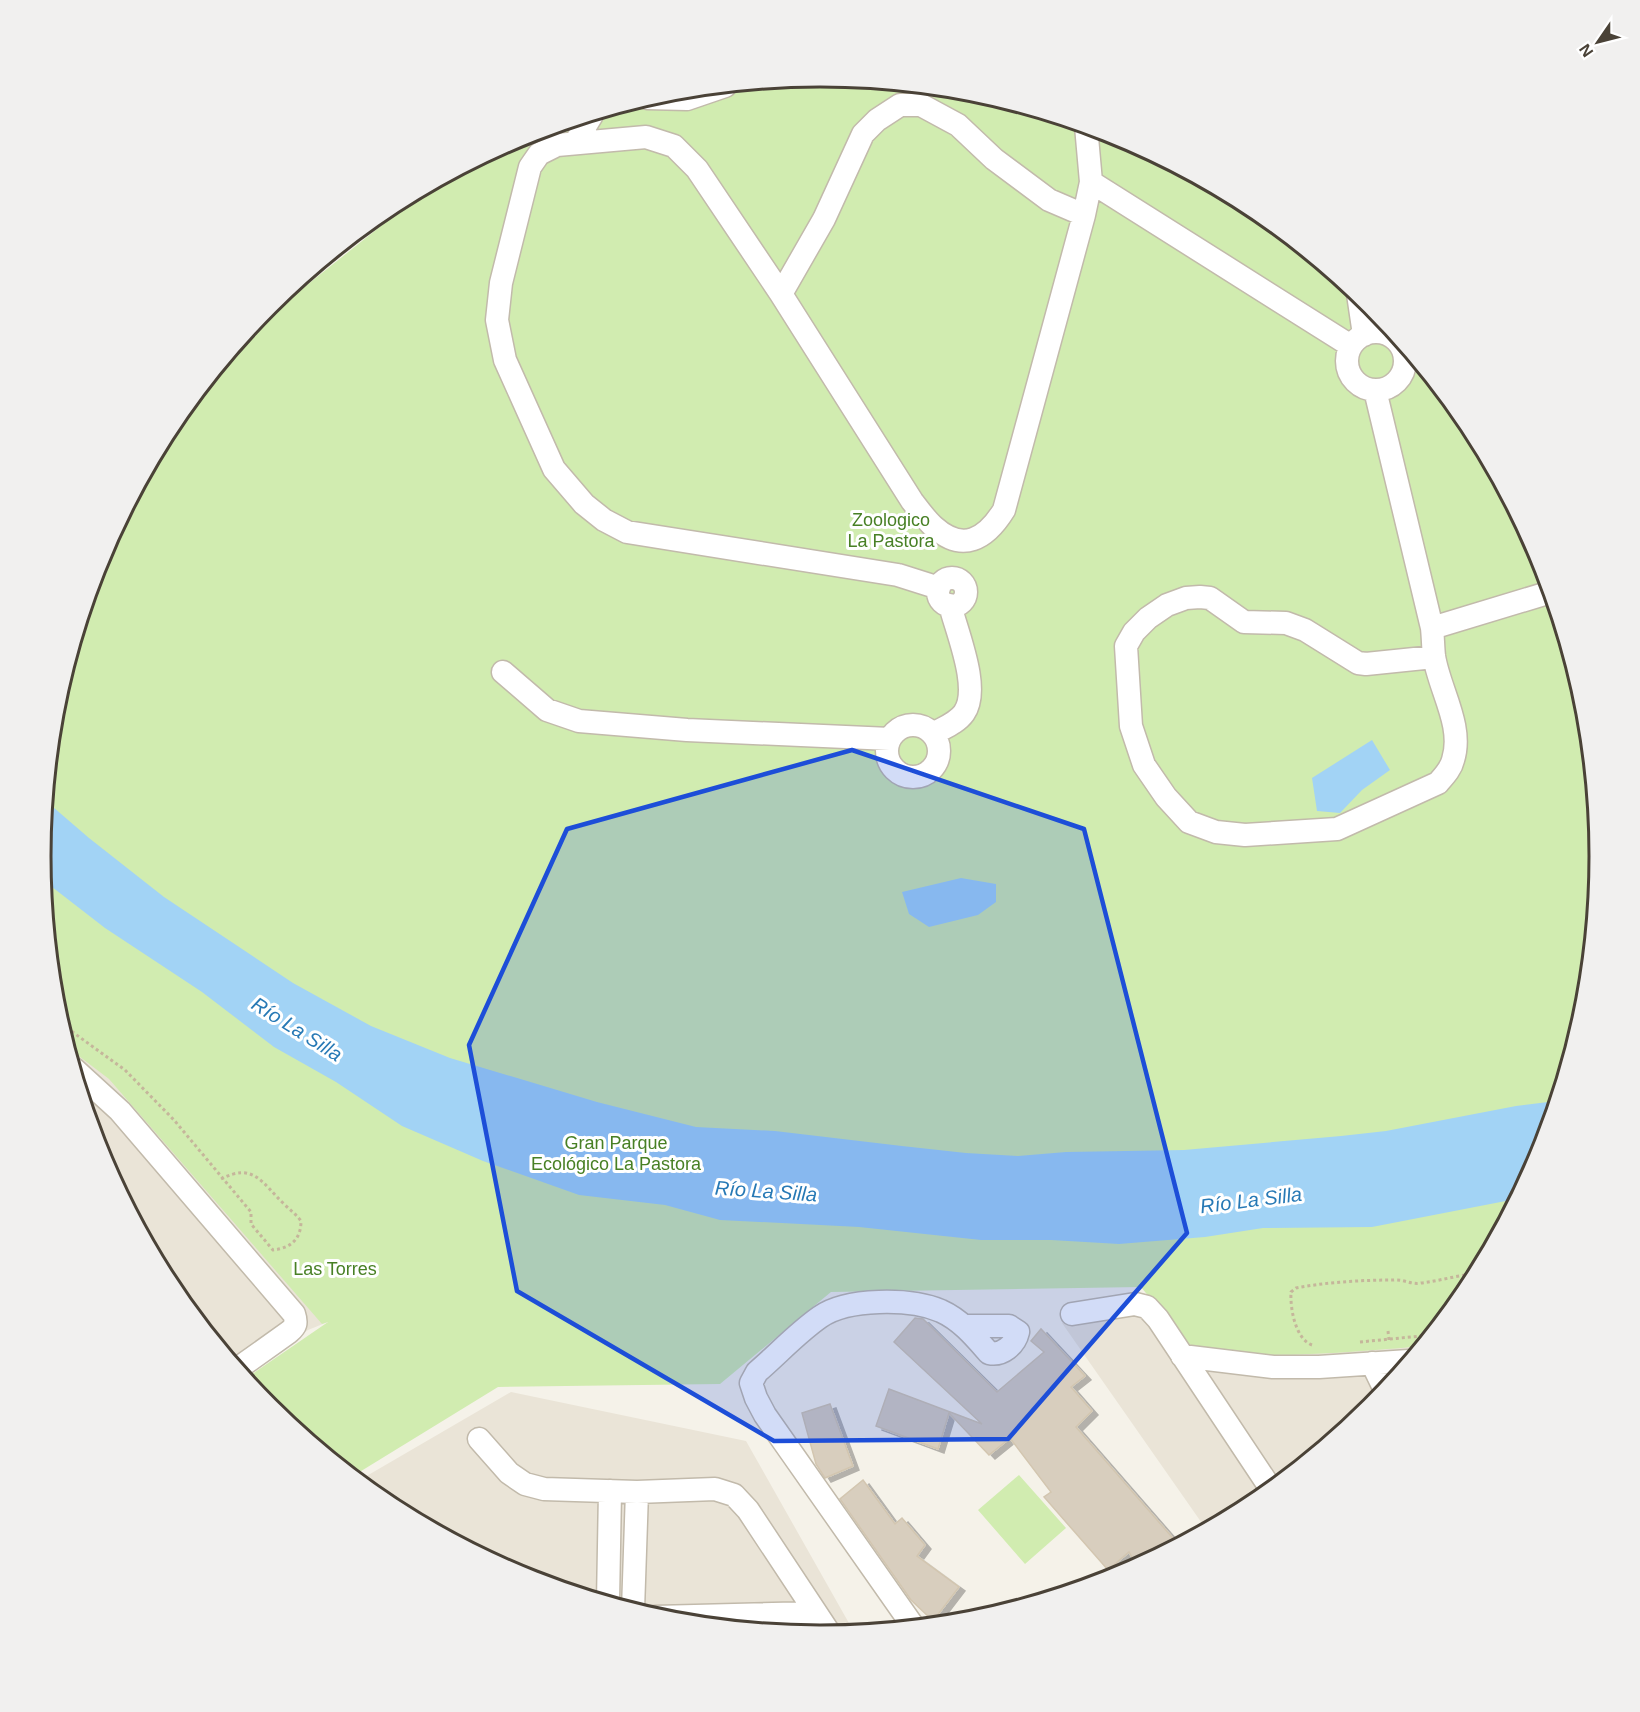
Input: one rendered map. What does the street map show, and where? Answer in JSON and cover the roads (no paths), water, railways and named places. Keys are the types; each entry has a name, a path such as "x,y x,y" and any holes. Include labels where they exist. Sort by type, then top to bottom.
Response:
{"street":[{"path":"781,294 824,219 862,134 877,120 900,105 921,105 958,125 994,159 1049,200 1084,215"},
{"path":"575,143 587,124"},
{"path":"933,734 950,725 963,714 970,699 970,679 944,596 919,580 898,575 627,532 604,520 584,504 554,469 505,360 497,320 501,283 530,167 539,154 557,145 646,137 674,146 697,169 781,294 912,501 934,527 949,537 964,542 979,537 995,525 1004,510 1084,215 1091,182 1087,136"},
{"path":"1091,182 1357,341"},
{"path":"1358,306 1357,341 1347,358 1348,369 1354,380 1363,388 1375,390 1387,388 1397,382 1409,362"},
{"path":"1357,341 1378,332 1385,335"},
{"path":"1375,390 1432,628 1434,657 1452,721 1455,743 1454,760 1448,771 1438,783 1424,791 1337,829 1245,835 1216,832 1189,822 1167,797 1144,765 1131,726 1126,646 1134,632 1148,618 1167,605 1186,597 1210,598 1244,622 1286,623 1305,630 1358,663 1434,657"},
{"path":"1432,628 1542,595"},
{"path":"503,672 547,710 579,721 687,730 890,739"},
{"path":"916,725 933,734 938,743 939,753 937,763 930,771 921,776 911,777 893,768 888,759 887,748 890,739 897,731 905,726 916,725"},
{"path":"84,1078 120,1111 294,1314 297,1321 289,1332 243,1364"},
{"path":"908,1619 765,1415 751,1383 757,1372 820,1317 850,1304 898,1303 919,1306 940,1311 966,1326"},
{"path":"1072,1314 1135,1304 1147,1307 1158,1319 1266,1482"},
{"path":"1182,1356 1273,1367 1319,1367 1399,1362"},
{"path":"1372,1364 1381,1382"},
{"path":"479,1439 509,1473 525,1484 544,1490 637,1492 715,1488 734,1495 748,1510 824,1625"},
{"path":"608,1595 610,1491"},
{"path":"633,1602 637,1492"},
{"path":"706,1616 816,1613"}],"water":[{"path":"1372,740 1390,770 1362,790 1340,813 1317,811 1312,778"},
{"name":"Río La Silla","path":"53,807 164,897 293,983 371,1026 450,1058 597,1102 696,1127 775,1131 966,1153 1018,1156 1066,1152 1184,1150 1341,1136 1386,1131 1548,1102 1508,1201 1372,1227 1263,1228 1205,1237 1119,1244 1051,1240 981,1240 859,1227 720,1220 665,1205 579,1195 483,1161 402,1126 336,1082 274,1047 202,992 105,928 52,887"},
{"path":"961,878 996,884 996,902 978,915 929,927 909,914 902,892"}],"park label":[{"name":"Zoologico La Pastora","path":"891,530"},
{"name":"Gran Parque Ecológico La Pastora","path":"616,1153"},
{"name":"Las Torres","path":"335,1269"}]}
